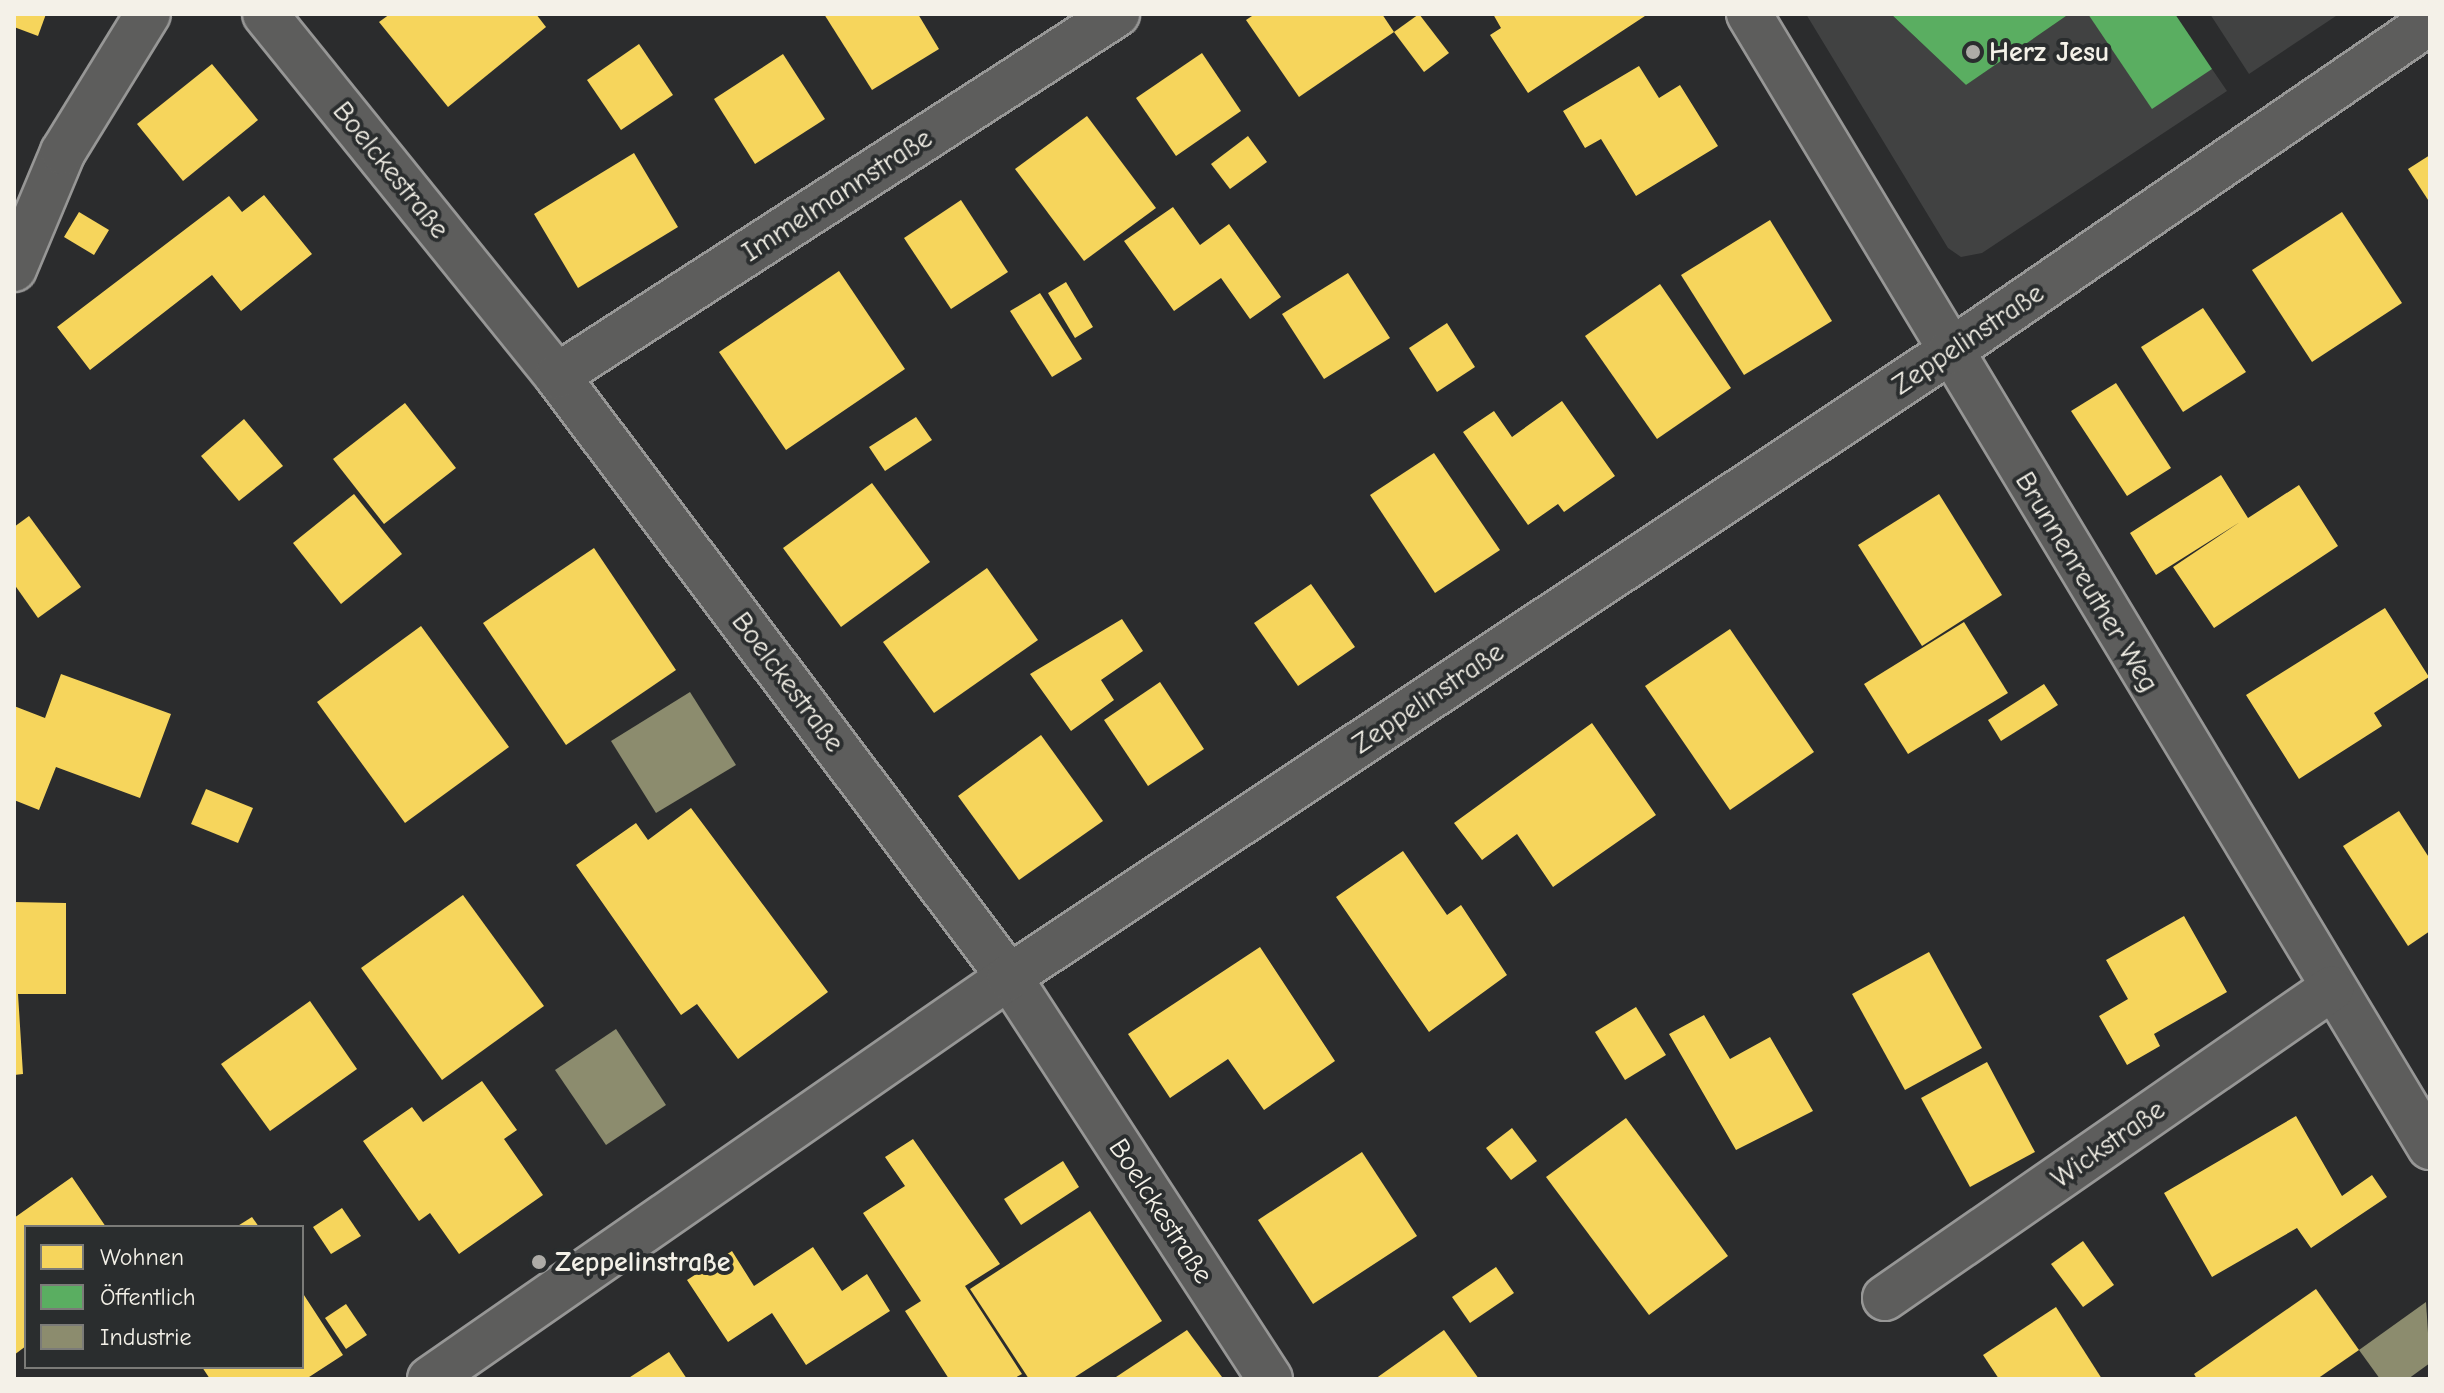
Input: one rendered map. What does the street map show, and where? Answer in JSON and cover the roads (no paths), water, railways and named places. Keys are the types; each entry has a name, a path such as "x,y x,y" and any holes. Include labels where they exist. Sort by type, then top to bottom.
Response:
{"street":[{"path":"14,269 63,152 148,14"},
{"name":"Boelckestraße","path":"265,14 557,376 1009,977 1270,1379"},
{"name":"Immelmannstraße","path":"557,376 1117,14"},
{"name":"Brunnenreuther Weg","path":"1749,14 2331,989 2430,1147"},
{"name":"Zeppelinstraße","path":"430,1379 1009,977 1949,352 2430,22"},
{"name":"Wickstraße","path":"1885,1298 2331,989"}],"place":[{"name":"Herz Jesu","path":"1973,52"},
{"name":"Zeppelinstraße","path":"539,1262"}]}
